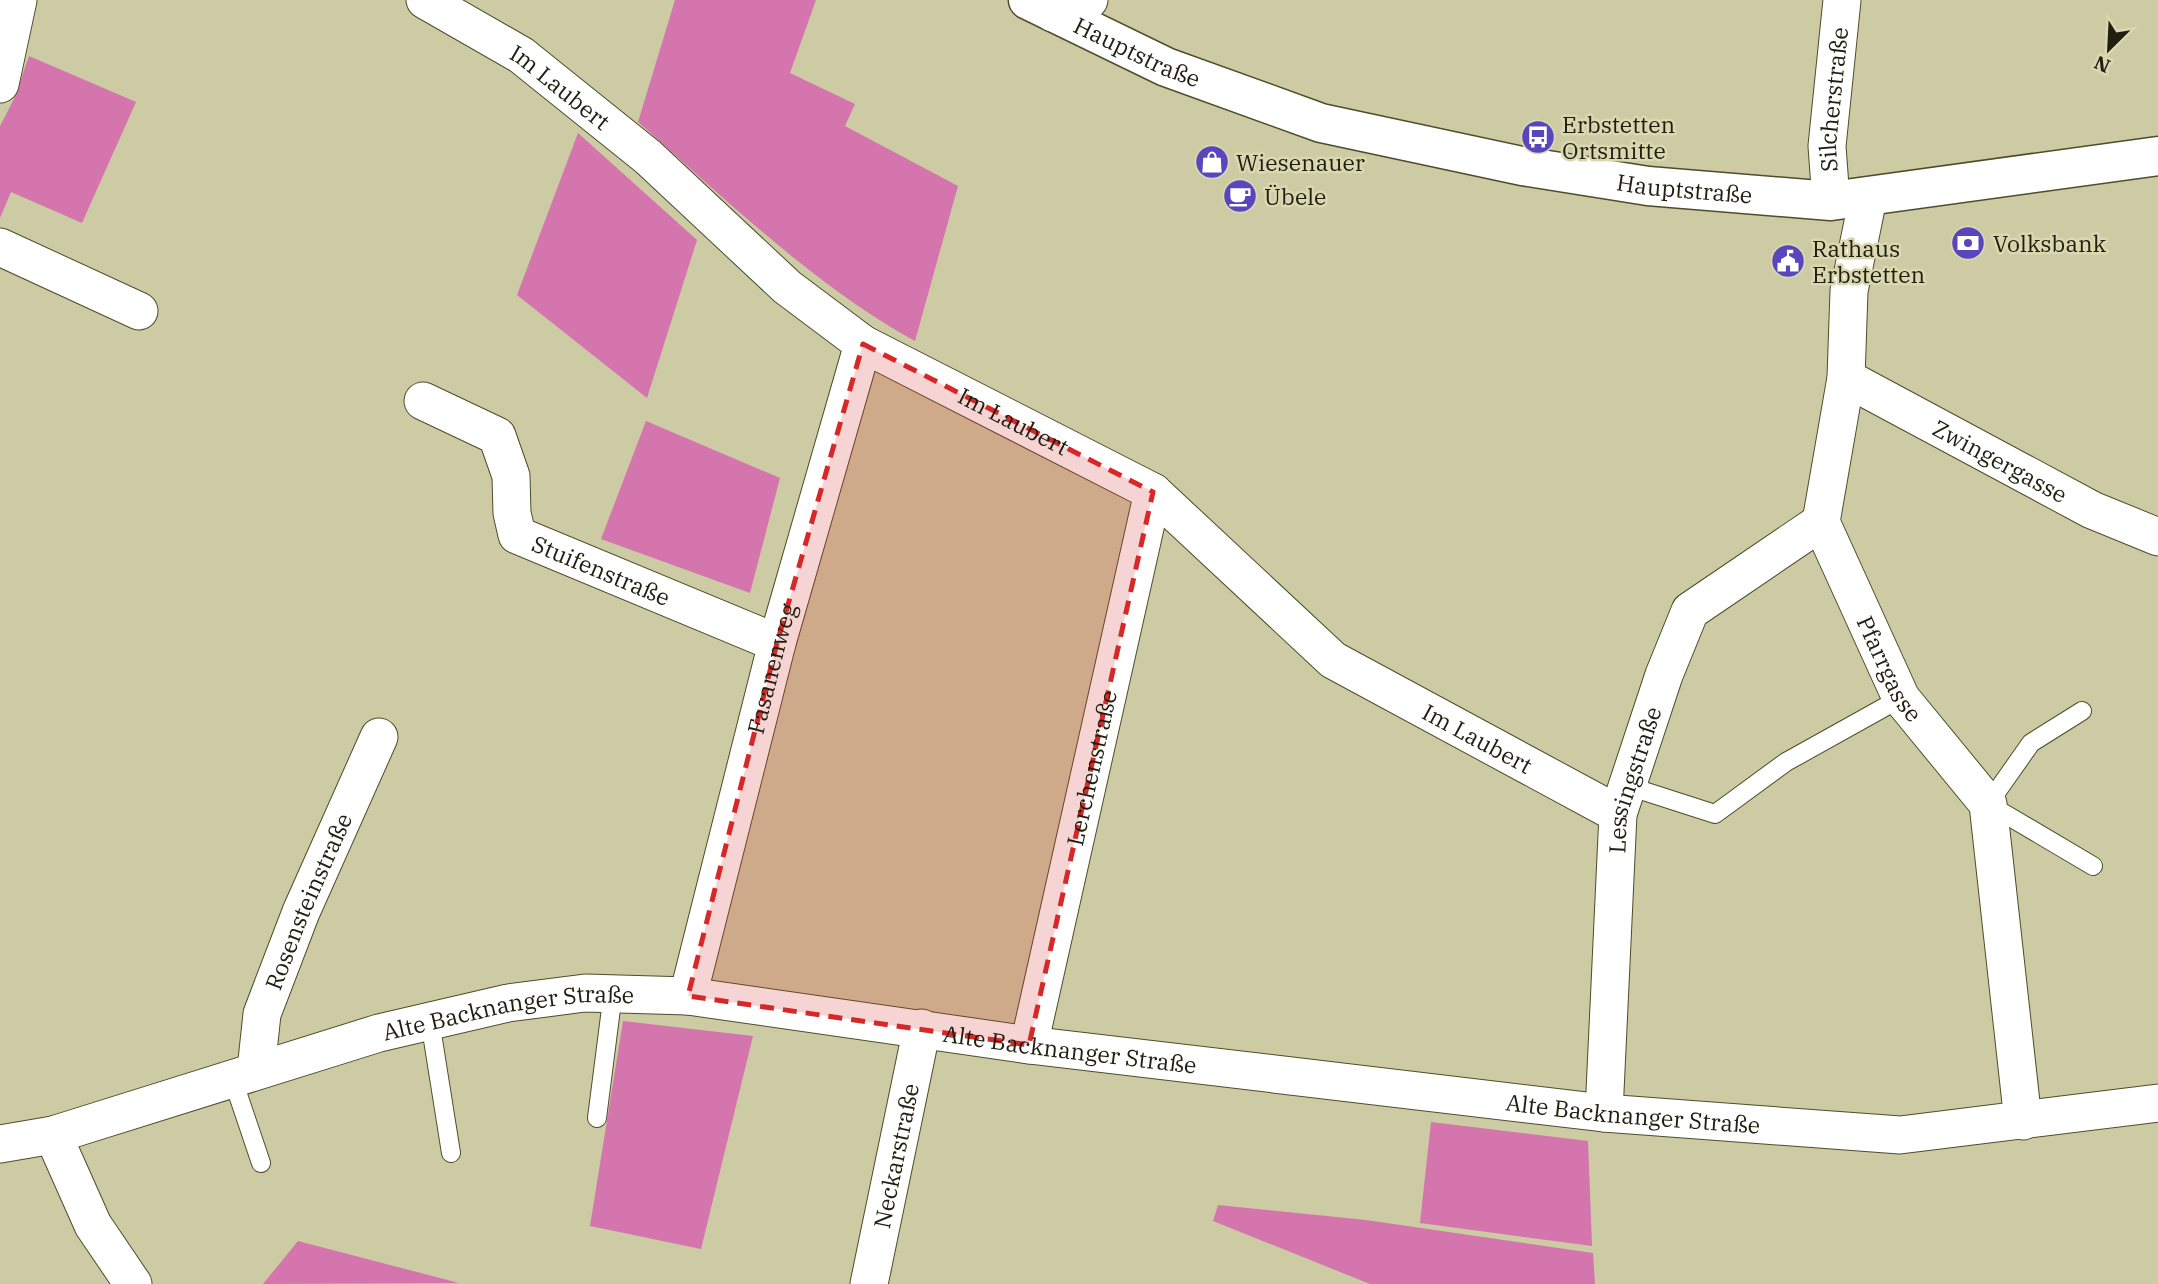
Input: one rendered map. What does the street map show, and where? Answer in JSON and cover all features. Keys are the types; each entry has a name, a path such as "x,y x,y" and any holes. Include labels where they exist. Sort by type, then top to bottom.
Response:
{"street":[{"path":"0,84 18,0"},
{"name":"Im Laubert","path":"425,0 521,55 648,157 787,287 863,344 1153,492 1333,660 1623,800"},
{"path":"1041,6 1089,0"},
{"name":"Silcherstraße","path":"1842,0 1827,146 1849,200"},
{"name":"Hauptstraße","path":"1041,6 1166,67 1321,123 1522,166 1648,186 1849,200 2025,172 2158,156"},
{"path":"1821,522 1846,378 1849,200"},
{"path":"0,247 139,311"},
{"name":"Fasanenweg","path":"688,996 778,643 863,344"},
{"name":"Zwingergasse","path":"1846,378 2092,510 2158,537"},
{"name":"Stuifenstraße","path":"423,401 497,436 511,476 512,513 517,535 778,643"},
{"name":"Lerchenstraße","path":"1030,1045 1153,492"},
{"name":"Pfarrgasse","path":"1821,522 1901,698 1988,804"},
{"name":"Lessingstraße","path":"1604,1113 1623,800 1664,675 1690,611 1821,522"},
{"name":"Rosensteinstraße","path":"244,1073 262,1014 301,912 379,737"},
{"path":"1988,804 2023,1121"},
{"name":"Alte Backnanger Straße","path":"0,1144 53,1135 244,1073 430,1021 508,1003 585,993 688,996 1030,1045 1604,1113 1900,1135 2158,1103"},
{"name":"Neckarstraße","path":"869,1284 922,1028"},
{"path":"53,1135 93,1225 116,1264 133,1284"}],"lane":[{"path":"1623,800 1715,814 1787,762 1901,698"},
{"path":"2082,711 2031,743 1988,804 2093,866"},
{"path":"597,1118 613,993"},
{"path":"430,1021 451,1153"},
{"path":"244,1073 261,1163"}],"highlighted area":[{"path":"863,344 1153,492 1029,1045 688,996 777,643"}],"shaded area":[{"path":"675,0 816,0 790,73 855,104 845,126 958,186 915,341 842,295 806,268 638,122"},
{"path":"29,56 136,102 82,223 11,192 0,218 0,126 14,99"},
{"path":"578,133 697,240 647,398 517,295"},
{"path":"646,421 780,478 750,593 601,539"},
{"path":"623,1021 753,1036 701,1249 590,1226"},
{"path":"1431,1122 1588,1141 1592,1246 1420,1223"},
{"path":"1218,1205 1366,1220 1593,1253 1595,1284 1370,1284 1213,1221"},
{"path":"298,1241 459,1283 263,1284"}],"place":[{"name":"Erbstetten Ortsmitte","path":"1538,137"},
{"name":"Wiesenauer","path":"1212,162"},
{"name":"Übele","path":"1240,196"},
{"name":"Volksbank","path":"1968,243"},
{"name":"Rathaus Erbstetten","path":"1788,261"}]}
